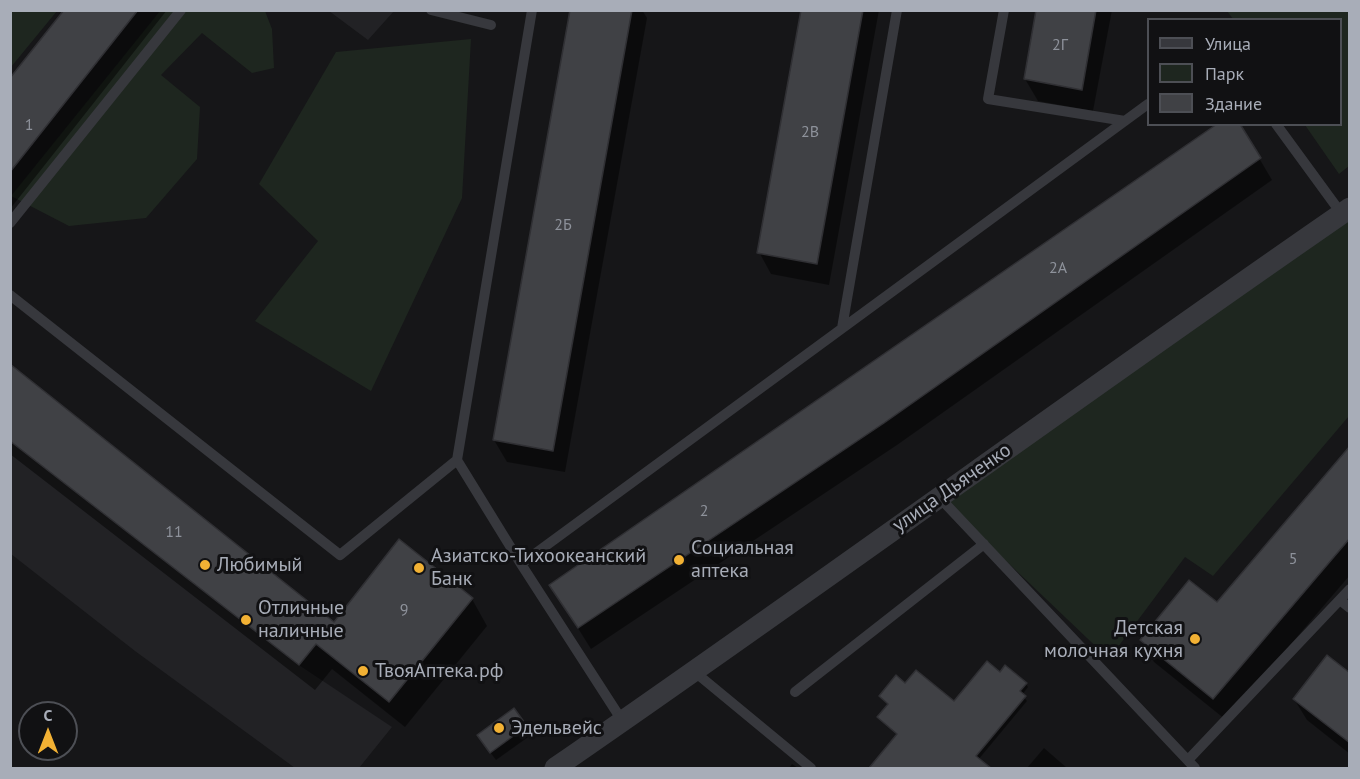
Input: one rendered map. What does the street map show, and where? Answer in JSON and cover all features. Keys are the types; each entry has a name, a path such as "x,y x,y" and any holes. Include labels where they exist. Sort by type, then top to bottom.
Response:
{"street":[{"name":"улица Дьяченко","path":"555,768 696,673 939,497 1346,210"}],"lane":[{"path":"10,223 181,10"},
{"path":"431,10 491,25"},
{"path":"532,10 457,460 520,564 623,722"},
{"path":"842,328 897,10"},
{"path":"1004,10 988,99 1125,122"},
{"path":"520,564 1147,106"},
{"path":"1278,126 1346,210"},
{"path":"10,295 340,555 457,460"},
{"path":"939,497 1191,764 1345,599 1350,589"},
{"path":"795,692 984,544"},
{"path":"1345,599 1350,608"},
{"path":"696,673 811,768"}],"shaded area":[{"path":"329,11 394,11 368,40"},
{"path":"10,441 299,665 392,727 359,768 295,768 135,651 11,554"}],"green space":[{"path":"10,11 57,11 11,67"},
{"path":"160,11 265,11 272,29 274,68 252,73 202,33 161,75 200,107 197,159 146,218 69,226 11,196"},
{"path":"1227,11 1349,11 1349,166 1339,174 1306,126 1342,126 1342,18 1232,18"},
{"path":"471,39 462,198 371,391 255,321 318,241 259,184 336,52"},
{"path":"1349,208 1349,416 1213,576 1185,557 1109,659 939,497"}],"building":[{"path":"64,10 138,10 10,172 10,78"},
{"path":"570,10 632,10 553,451 493,440"},
{"path":"801,10 863,10 817,264 757,253"},
{"path":"1036,10 1096,10 1082,90 1024,79"},
{"path":"1214,126 1241,126 1261,158 884,423 578,628 549,585"},
{"path":"10,364 334,622 399,539 473,598 389,702 316,644 299,665 10,441"},
{"path":"1350,446 1350,538 1213,699 1140,640 1189,580 1217,602"},
{"path":"1327,655 1350,673 1350,743 1293,699"},
{"path":"987,661 1000,672 1005,665 1027,683 1020,691 1026,696 976,756 991,768 869,768 897,734 877,717 888,704 879,696 896,675 905,683 916,670 954,701"},
{"path":"514,708 527,726 490,753 477,735"}],"place":[{"name":"Социальная аптека","path":"679,560"},
{"name":"Любимый","path":"205,565"},
{"name":"Азиатско-Тихоокеанский Банк","path":"419,568"},
{"name":"Отличные наличные","path":"246,620"},
{"name":"Детская молочная кухня","path":"1195,639"},
{"name":"ТвояАптека.рф","path":"363,671"},
{"name":"Эдельвейс","path":"499,728"}]}
